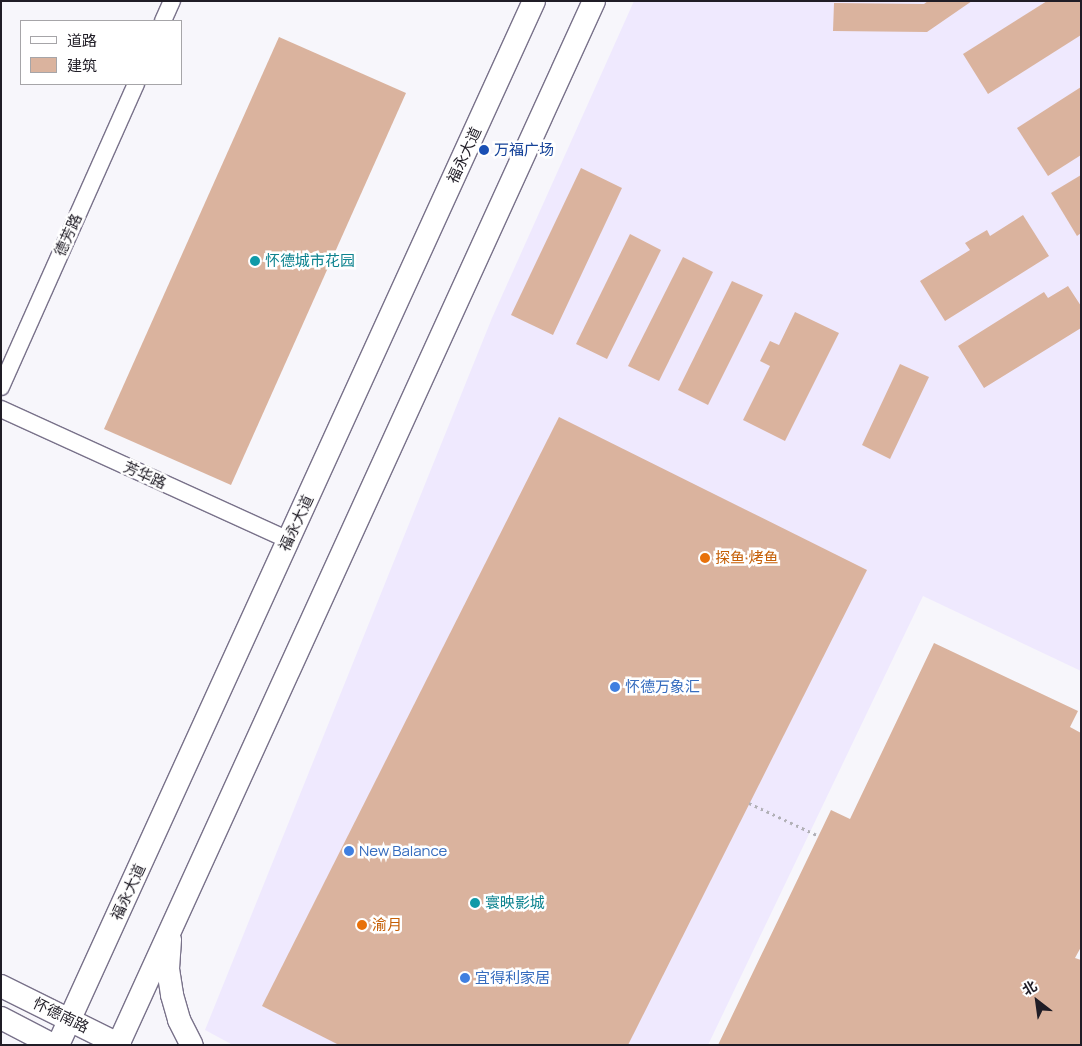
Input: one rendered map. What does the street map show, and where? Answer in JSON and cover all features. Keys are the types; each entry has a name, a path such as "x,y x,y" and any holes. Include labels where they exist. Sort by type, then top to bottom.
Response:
{"main road":[{"name":"福永大道","path":"58,1045 534,1"},
{"path":"118,1044 594,1"},
{"path":"175,920 168,946 168,969 179,1020 192,1045"},
{"name":"怀德南路","path":"1,986 118,1044"},
{"name":"怀德南路","path":"1,1018 53,1045"}],"street":[{"path":"163,20 172,1"},
{"name":"德芳路","path":"1,387 136,85"},
{"name":"芳华路","path":"1,409 289,540"}],"path":[{"path":"749,803 819,836"}],"shaded area":[{"path":"634,1 1081,1 1081,671 923,596 708,1045 233,1045 205,1030 492,318"}],"building":[{"path":"928,1 972,1 927,32 833,31 834,3 924,4"},
{"path":"1047,1 1081,1 1081,35 988,94 963,54"},
{"name":"怀德城市花园","path":"279,37 406,93 231,485 104,429"},
{"path":"1081,87 1081,155 1048,176 1017,128"},
{"path":"581,168 622,188 553,335 511,315"},
{"path":"1081,175 1081,233 1077,236 1051,193"},
{"path":"1023,215 1049,256 945,321 920,281 970,250 965,243 987,230 990,236"},
{"path":"630,234 661,250 607,359 576,344"},
{"path":"683,257 713,272 659,381 628,366"},
{"path":"732,281 763,295 708,405 678,390"},
{"path":"1068,286 1081,306 1081,328 984,388 958,346 1044,292 1048,298"},
{"path":"795,312 839,333 785,441 743,420 770,366 760,361 770,341 779,345"},
{"path":"900,364 929,377 890,459 862,445"},
{"name":"怀德万象汇","path":"559,417 867,570 628,1045 339,1045 262,1006"},
{"path":"934,643 1078,711 1070,727 1081,733 1081,947 1075,958 1081,960 1081,1045 718,1045 831,810 850,819"}],"place":[{"name":"万福广场","path":"484,150"},
{"name":"怀德城市花园","path":"255,261"},
{"name":"探鱼·烤鱼","path":"705,558"},
{"name":"怀德万象汇","path":"615,687"},
{"name":"New Balance","path":"349,851"},
{"name":"寰映影城","path":"475,903"},
{"name":"渝月","path":"362,925"},
{"name":"宜得利家居","path":"465,978"}]}
